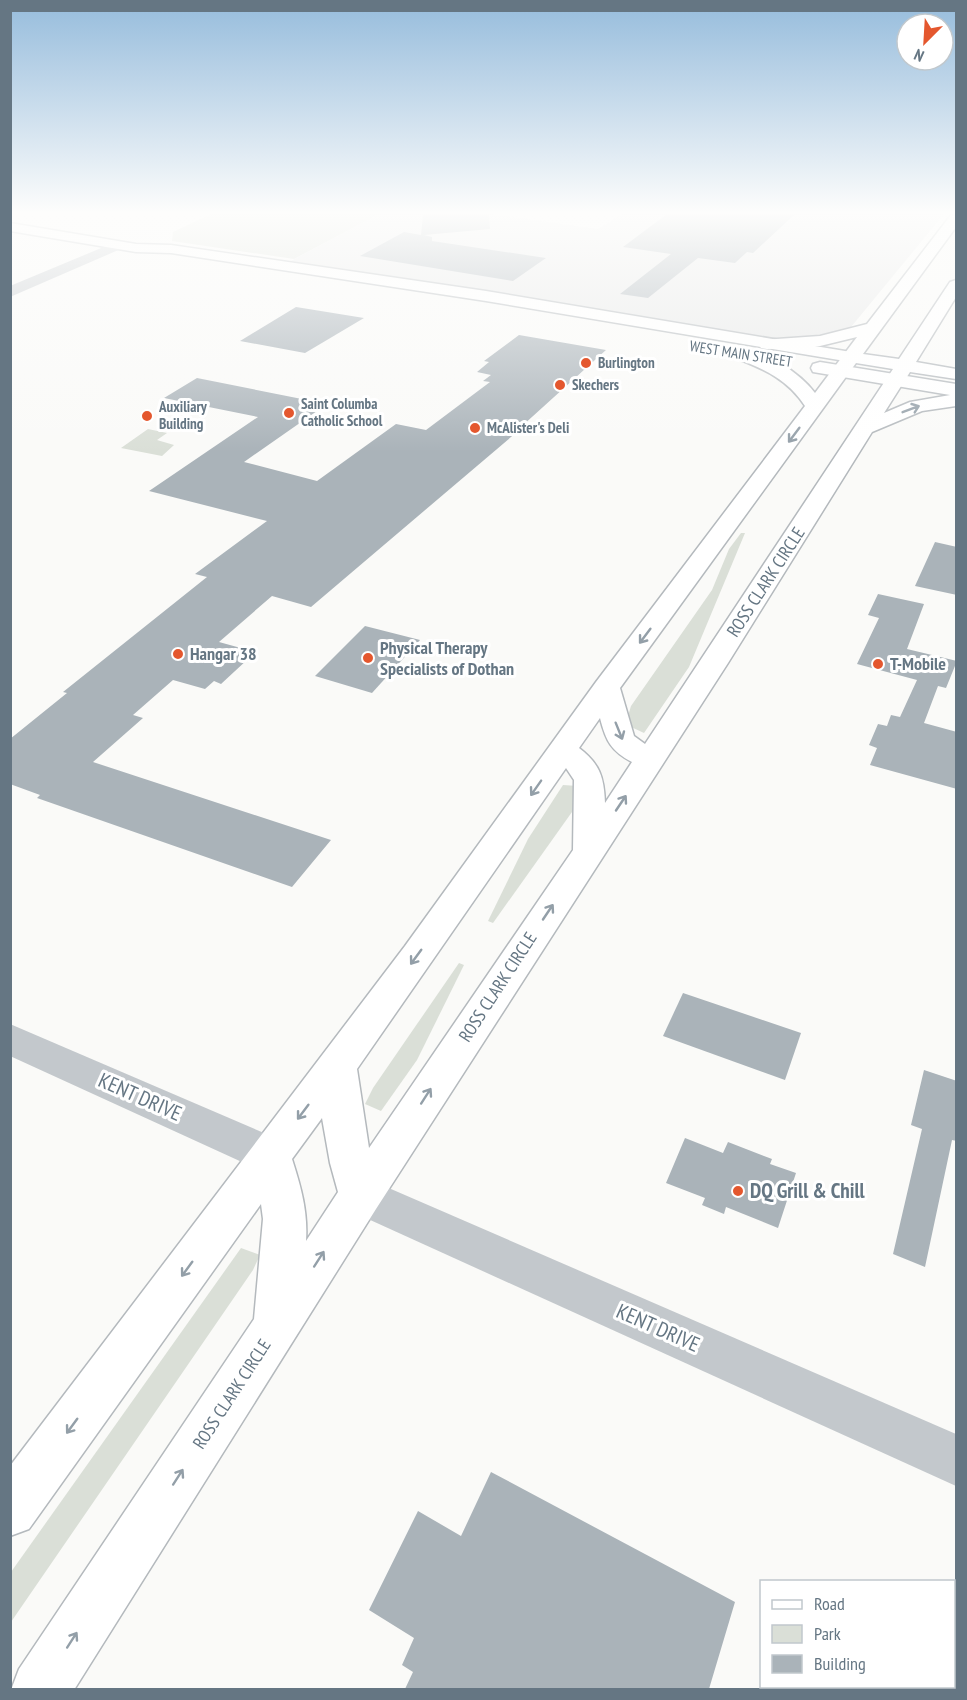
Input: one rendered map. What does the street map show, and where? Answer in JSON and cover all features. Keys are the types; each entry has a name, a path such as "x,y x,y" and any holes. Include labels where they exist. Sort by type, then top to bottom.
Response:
{"main road":[{"name":"WEST MAIN STREET","path":"378,293 744,355 846,364 900,373 957,390"},
{"name":"WEST MAIN STREET","path":"468,293 767,344 846,364"},
{"path":"10,1510 338,1065 606,688 900,293"},
{"name":"ROSS CLARK CIRCLE","path":"40,1689 361,1195 867,427 952,293"},
{"path":"767,344 820,341 873,328"},
{"path":"924,337 936,351 957,364"},
{"path":"744,355 797,380 815,407"},
{"name":"WEST MAIN STREET","path":"900,373 957,374"},
{"path":"867,427 917,406 957,400"},
{"path":"606,688 620,737 628,748 650,759"},
{"path":"562,750 580,764 589,780 589,851"},
{"path":"338,1065 343,1126 350,1165 361,1195"},
{"path":"270,1155 281,1191 285,1219 276,1326"}],"street":[{"name":"KENT DRIVE","path":"10,1039 270,1155"},
{"name":"KENT DRIVE","path":"361,1195 957,1460"}],"shaded area":[{"path":"483,293 879,293 851,327 827,337 785,340"}],"green space":[{"path":"148,429 167,433 157,440 174,445 162,456 121,448"},
{"path":"741,533 745,533 689,667 644,733 629,726 627,719 631,706 712,590 729,549"},
{"path":"563,785 578,786 576,806 493,923 488,921 528,839"},
{"path":"459,963 464,965 417,1060 381,1111 365,1104 373,1088"},
{"path":"241,1248 260,1255 253,1270 11,1622 11,1572"}],"building":[{"path":"621,293 654,293 648,298"},
{"path":"296,307 364,318 305,353 240,341"},
{"path":"519,335 606,350 522,426 524,426 311,607 272,596 219,642 248,650 241,657 248,659 221,684 214,681 205,689 173,680 133,715 143,718 93,762 331,840 292,887 37,798 40,795 10,784 10,739 67,693 63,692 207,577 195,574 267,521 149,491 258,417 164,398 197,378 327,404 244,462 317,481 396,424 426,430 490,382 483,381 491,375 477,372 489,362 484,361"},
{"path":"935,542 957,547 957,595 915,586"},
{"path":"878,594 924,604 907,649 957,661 946,688 938,686 924,723 957,732 957,789 870,765 877,748 869,745 878,724 887,726 891,715 900,717 917,680 857,664 879,618 868,615"},
{"name":"Physical Therapy Specialists of Dothan","path":"365,626 420,640 372,693 315,676"},
{"path":"683,993 801,1033 785,1080 663,1036"},
{"path":"924,1070 957,1081 957,1141 952,1140 925,1267 893,1254 922,1129 911,1125"},
{"name":"DQ Grill & Chill","path":"685,1138 723,1153 728,1142 772,1159 770,1164 796,1173 778,1228 726,1207 724,1214 702,1205 705,1198 666,1183"},
{"path":"491,1472 735,1602 709,1689 405,1689 413,1672 402,1665 414,1638 369,1610 418,1511 461,1536"}],"place":[{"name":"Burlington","path":"586,363"},
{"name":"Skechers","path":"560,385"},
{"name":"Saint Columba Catholic School","path":"289,413"},
{"name":"Auxiliary Building","path":"147,416"},
{"name":"McAlister's Deli","path":"475,428"},
{"name":"Hangar 38","path":"178,654"},
{"name":"Physical Therapy Specialists of Dothan","path":"368,658"},
{"name":"T-Mobile","path":"878,664"},
{"name":"DQ Grill & Chill","path":"738,1191"}]}
